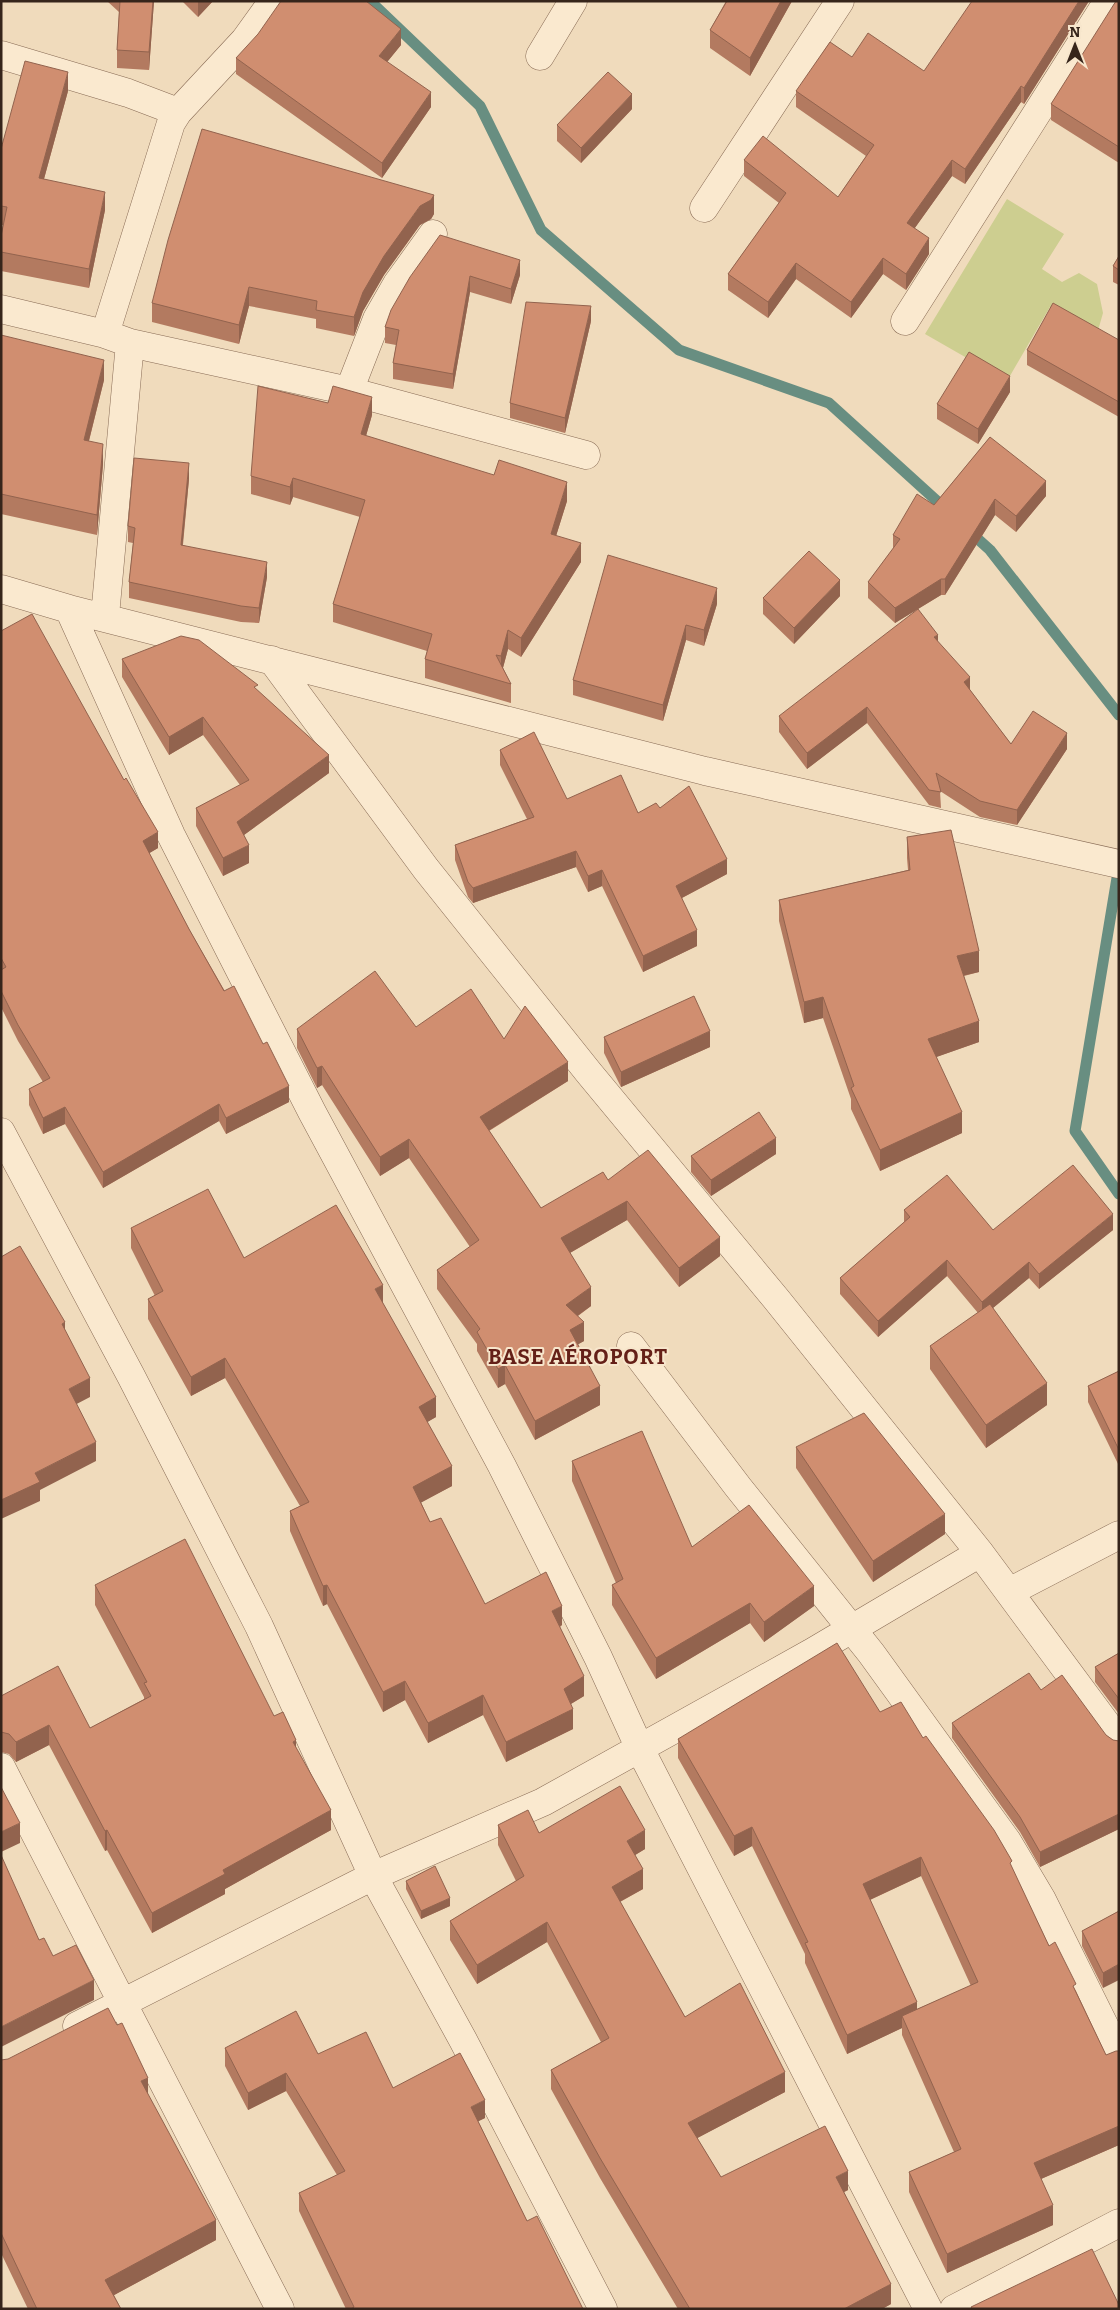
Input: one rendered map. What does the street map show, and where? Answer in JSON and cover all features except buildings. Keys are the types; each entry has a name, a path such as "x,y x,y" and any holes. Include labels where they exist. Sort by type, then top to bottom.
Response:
{"street":[{"path":"106,616 118,338 166,137 178,112 245,40 273,1"},
{"path":"540,56 573,1"},
{"path":"704,208 840,1"},
{"path":"905,321 1108,1"},
{"path":"1,55 128,93 178,112"},
{"path":"349,391 377,319 397,284 433,234"},
{"path":"1,309 349,391 586,455"},
{"path":"1,589 714,774 1119,864"},
{"path":"69,608 170,835 312,1112 506,1474 598,1657 640,1749 928,2309"},
{"path":"272,660 438,884 583,1065 777,1300 980,1553 1119,1741"},
{"path":"1,1132 132,1376 259,1626 373,1876 463,2040 603,2309"},
{"path":"631,1346 738,1487 871,1653 1007,1841 1042,1900 1119,2055"},
{"path":"1009,1592 1119,1534"},
{"path":"54,2038 373,1876 543,1802 851,1629 980,1553"},
{"path":"1,1767 280,2309"},
{"path":"954,2309 1119,2222"}],"green space":[{"path":"1007,199 1064,234 1042,269 1062,282 1079,273 1097,284 1103,313 1097,334 1050,307 1007,381 925,334"}],"waterway":[{"path":"370,1 480,106 541,230 679,350 829,403 948,511"},
{"path":"969,531 990,550 1119,715"},
{"path":"1119,866 1075,1131 1119,1194"}],"district":[{"name":"BASE AÉROPORT","path":"578,1357"}]}
